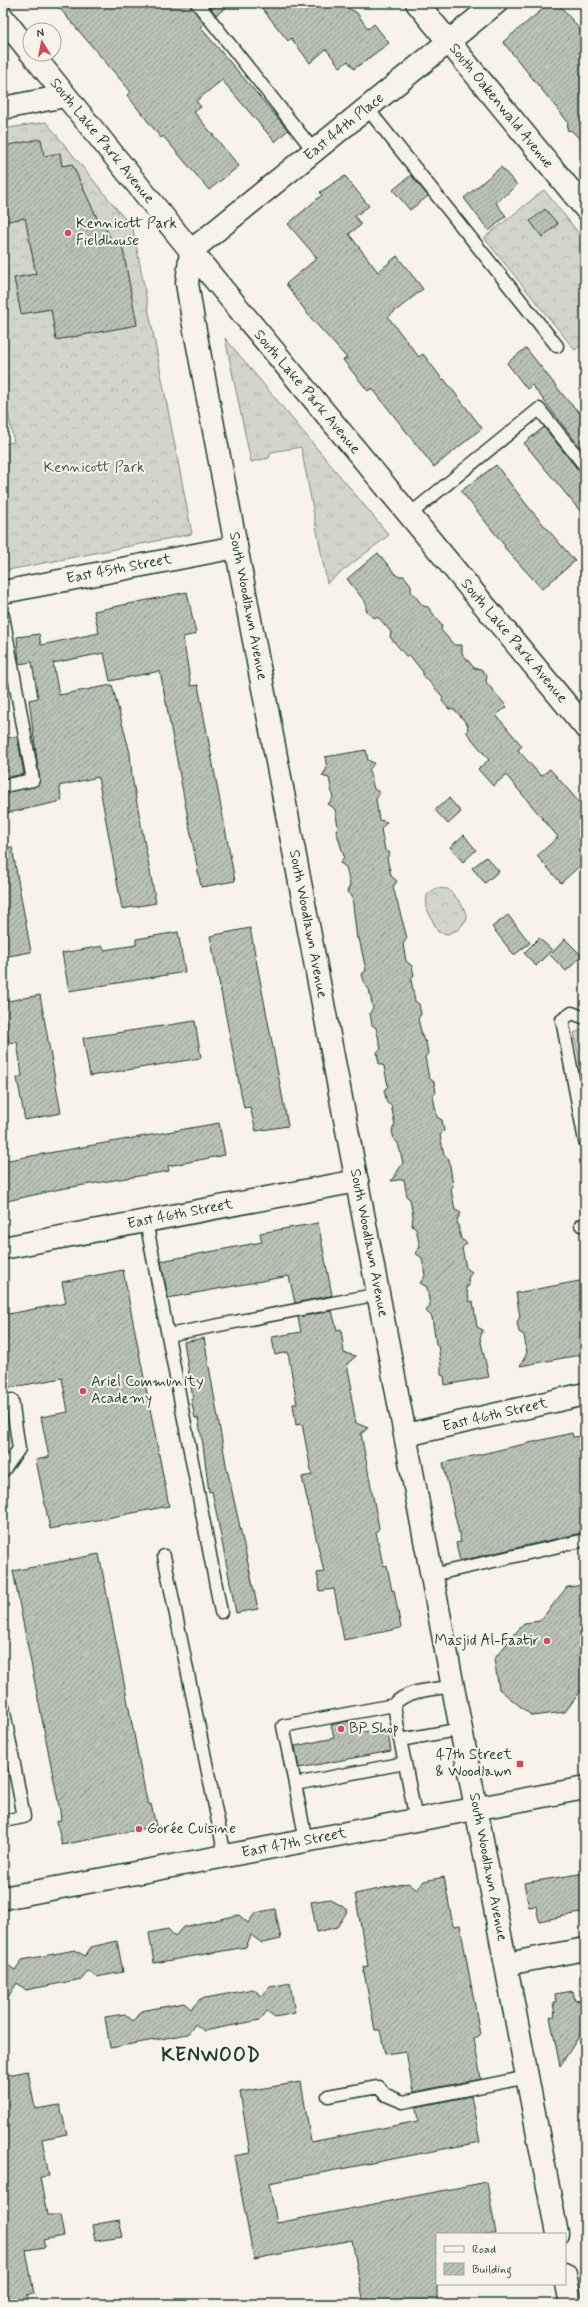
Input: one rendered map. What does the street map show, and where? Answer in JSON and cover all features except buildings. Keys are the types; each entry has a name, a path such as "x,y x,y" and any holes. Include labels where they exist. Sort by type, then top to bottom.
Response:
{"street":[{"name":"South Oakenwald Avenue","path":"417,3 585,208"},
{"name":"East 44th Place","path":"191,251 496,3"},
{"path":"3,18 22,42"},
{"name":"South Lake Park Avenue","path":"38,62 191,251 585,727"},
{"path":"3,108 65,96"},
{"name":"South Woodlawn Avenue","path":"191,251 187,283 558,2233"},
{"name":"East 45th Street","path":"3,592 236,547"},
{"name":"East 46th Street","path":"3,1248 358,1181"},
{"name":"East 46th Street","path":"406,1435 585,1394"},
{"name":"East 47th Street","path":"3,1898 585,1788"},
{"path":"507,1964 585,1949"},
{"path":"566,2279 571,2304"}],"lane":[{"path":"197,3 314,151"},
{"path":"367,108 557,346"},
{"path":"409,515 539,410 585,466"},
{"path":"3,616 33,780 3,786"},
{"path":"585,1018 572,1013 562,1020 585,1141"},
{"path":"146,1221 221,1612"},
{"path":"168,1335 379,1294"},
{"path":"3,1471 19,1449 12,1400"},
{"path":"432,1575 585,1540"},
{"path":"164,1556 225,1856"},
{"path":"416,1820 394,1705 398,1699 406,1695 454,1686"},
{"path":"306,1841 283,1726 394,1705"},
{"path":"3,1707 24,1817 3,1821"},
{"path":"400,1740 462,1729"},
{"path":"295,1784 405,1762"},
{"path":"328,2096 378,2087 386,2096 403,2102 528,2076"}],"green space":[{"name":"Kennicott Park","path":"46,122 133,229 192,534 3,571 3,444 14,442 3,390 3,129"},
{"path":"544,190 585,241 585,342 575,350 484,238"},
{"path":"225,338 389,535 327,583 301,447 271,452 269,458 251,462"},
{"path":"436,888 448,889 460,902 466,914 467,919 459,929 448,934 438,932 426,907 427,895"},
{"path":"585,1028 585,1091 574,1033"}],"place":[{"name":"Kennicott Park Fieldhouse","path":"68,233"},
{"name":"Ariel Community Academy","path":"83,1391"},
{"name":"Masjid Al-Faatir","path":"547,1641"},
{"name":"BP Shop","path":"341,1729"},
{"name":"47th Street & Woodlawn","path":"520,1764"},
{"name":"Gorée Cuisine","path":"139,1829"}],"district":[{"name":"KENWOOD","path":"211,2055"}]}
